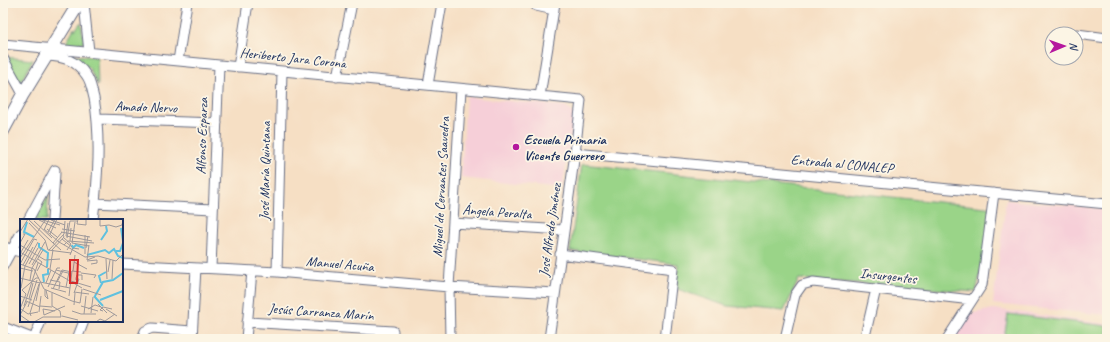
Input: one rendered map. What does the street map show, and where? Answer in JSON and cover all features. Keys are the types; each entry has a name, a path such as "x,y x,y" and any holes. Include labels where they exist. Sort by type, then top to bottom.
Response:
{"main road":[{"path":"3,131 23,94 79,3"}],"street":[{"path":"84,3 89,52"},
{"path":"178,61 187,3"},
{"path":"238,67 248,3"},
{"path":"337,76 352,3"},
{"path":"428,85 442,3"},
{"path":"536,6 555,6 540,96"},
{"path":"1084,35 1107,38"},
{"name":"Heriberto Jara Corona","path":"3,44 49,52 89,52 580,100"},
{"name":"Amado Nervo","path":"49,52 74,63 87,75 92,87 98,119 99,153 94,219"},
{"path":"3,58 23,94"},
{"name":"Alfonso Esparza","path":"211,268 219,65"},
{"name":"José María Quintana","path":"277,272 282,71"},
{"name":"Miguel de Cervantes Saavedra","path":"450,339 449,287 461,89"},
{"name":"José Alfredo Jiménez","path":"549,339 575,153 580,100"},
{"name":"Amado Nervo","path":"98,119 217,123"},
{"name":"Entrada al CONALEP","path":"575,153 1107,204"},
{"path":"29,219 55,170 52,219"},
{"path":"947,339 982,285 994,193"},
{"path":"95,202 213,209"},
{"name":"Ángela Peralta","path":"453,223 564,230"},
{"path":"3,266 7,248 20,234"},
{"path":"7,248 20,252"},
{"path":"560,254 673,269 665,339"},
{"name":"Manuel Acuña","path":"123,264 277,272 449,287 555,292"},
{"path":"142,339 145,331 152,328 192,335 196,268"},
{"path":"246,339 252,271"},
{"name":"Insurgentes","path":"786,339 795,295 802,285 813,282 972,300"},
{"path":"866,332 876,289"},
{"path":"3,327 34,339 41,322"},
{"path":"77,339 84,322"},
{"name":"Jesús Carranza Marín","path":"247,322 393,335"}],"shaded area":[{"name":"Escuela Primaria Vicente Guerrero","path":"466,97 564,106 568,108 574,117 562,189 461,178"},
{"path":"1006,200 1107,209 1107,315 993,304"},
{"path":"994,309 1107,324 1107,339 951,339 968,314"}],"green space":[{"path":"81,22 84,43 79,43 80,47 65,45 74,28 75,30"},
{"path":"71,55 97,57 98,86 89,68"},
{"path":"5,57 33,60 20,83"},
{"path":"582,164 995,208 976,292 799,279 784,311 727,306 677,289 678,264 570,251"},
{"path":"48,195 47,219 36,219"},
{"path":"1008,314 1107,326 1107,339 1004,339"}],"place":[{"name":"Escuela Primaria Vicente Guerrero","path":"516,147"}]}
